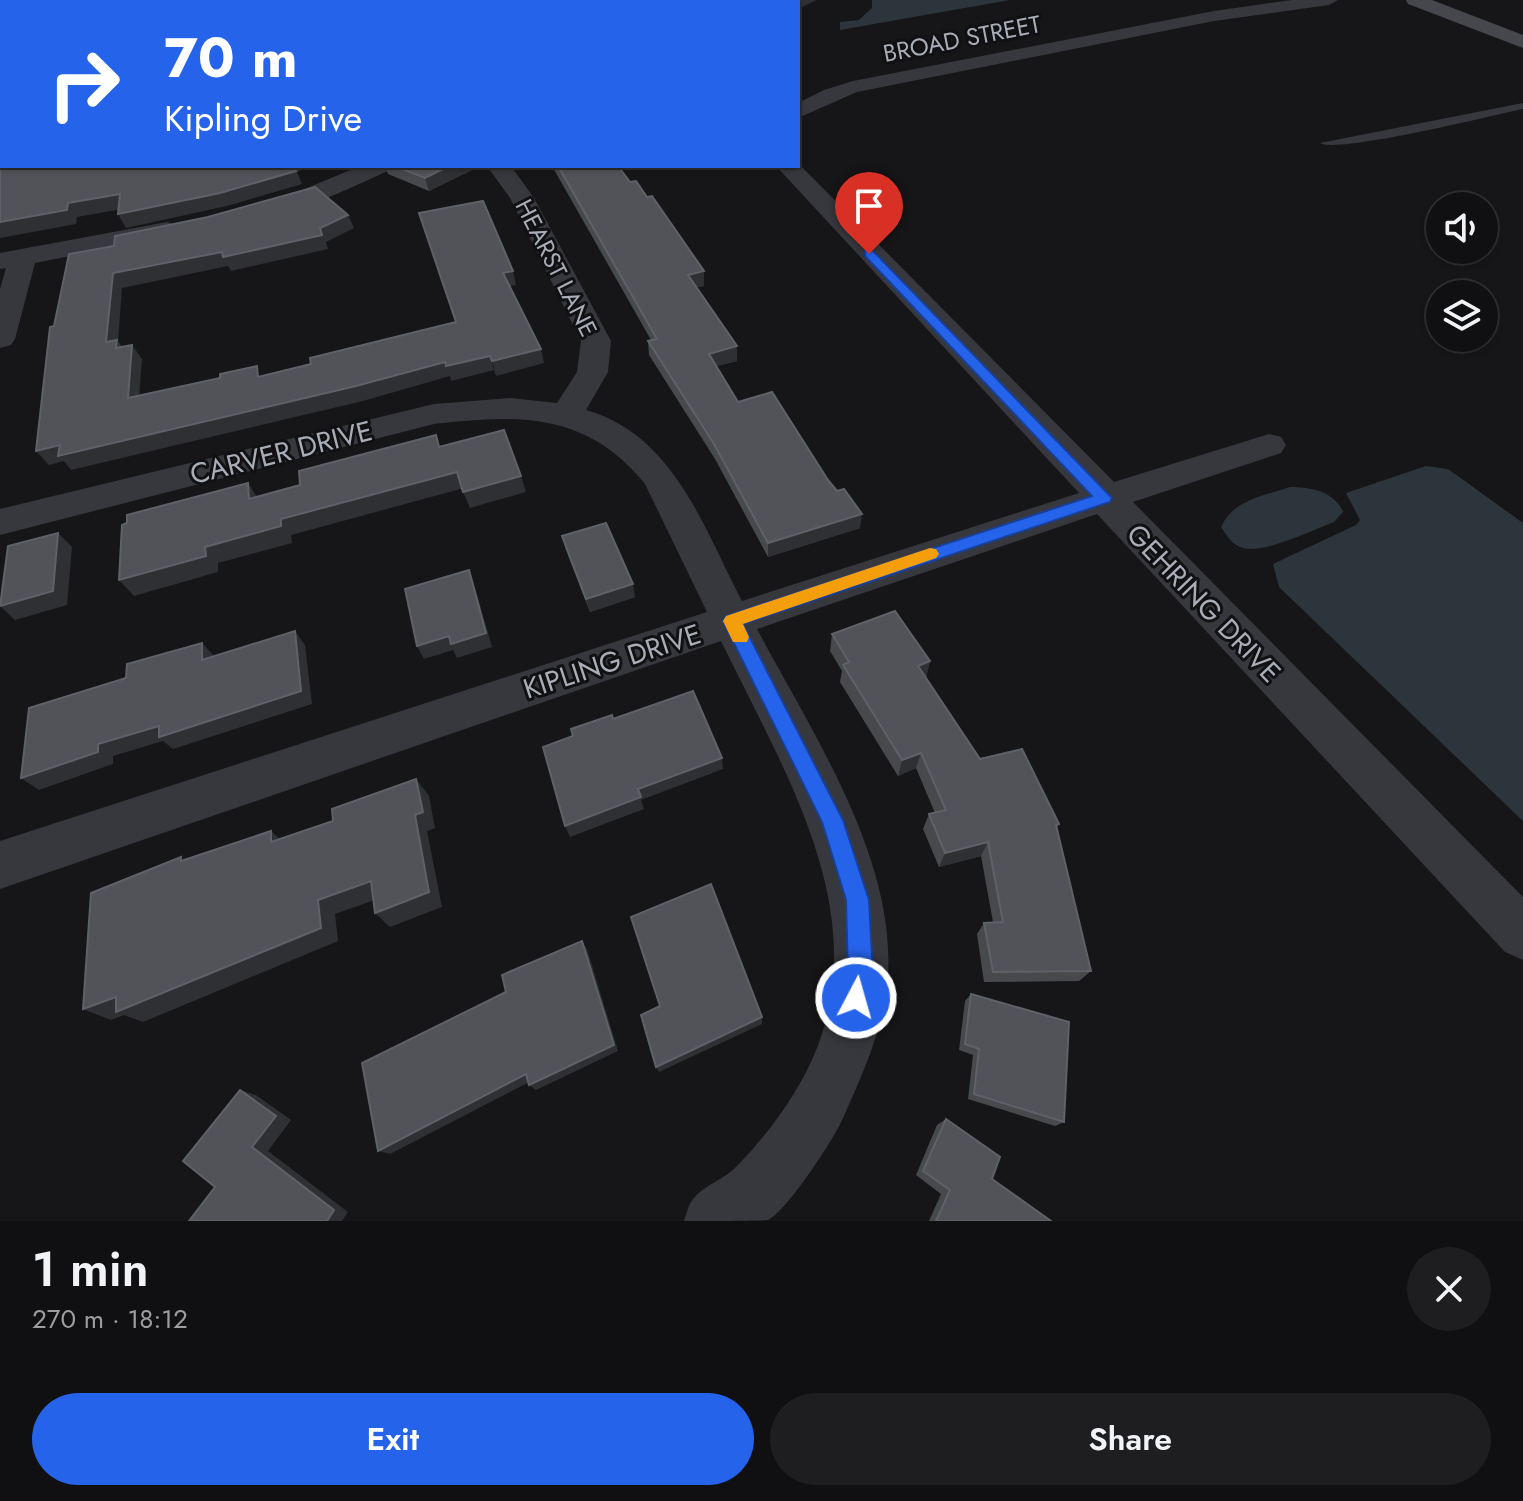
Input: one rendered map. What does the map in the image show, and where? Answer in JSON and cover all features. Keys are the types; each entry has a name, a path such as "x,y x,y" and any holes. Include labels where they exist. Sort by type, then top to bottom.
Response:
{"main road":[{"path":"1415,0 1523,42"}],"street":[{"name":"BROAD STREET","path":"800,111 831,94 853,87 1214,16 1329,0"},
{"path":"242,215 304,198 375,168"},
{"name":"HEARST LANE","path":"500,168 522,198 596,341 596,364 589,385 565,414"},
{"name":"GEHRING DRIVE","path":"790,168 1523,934"},
{"path":"0,339 12,259 186,226"},
{"name":"CARVER DRIVE","path":"0,522 434,414 485,407 528,408 565,414 602,428 632,447 660,478 832,820 857,900 861,975 846,1046 814,1115 758,1189 715,1221"},
{"name":"KIPLING DRIVE","path":"0,865 1269,445"}],"lane":[{"path":"1326,143 1359,140 1523,106"}],"shaded area":[{"path":"872,0 1010,0 840,30 840,22 859,20 872,8"},
{"path":"1426,466 1448,469 1523,523 1523,821 1279,587 1273,564 1356,525 1360,520 1346,493"},
{"path":"1290,487 1328,495 1343,512 1334,522 1263,548 1243,548 1230,540 1221,527 1233,511 1250,500"}],"building":[{"path":"0,168 292,168 296,171 220,193 118,214 120,194 68,203 67,210 0,222"},
{"path":"400,168 445,168 425,178"},
{"path":"559,168 620,168 630,182 636,181 647,197 652,196 704,271 688,275 737,346 709,354 738,402 772,392 828,480 837,491 844,489 862,514 768,543 714,444 648,341 657,339"},
{"path":"315,187 348,215 320,228 322,235 223,257 222,252 113,273 106,342 117,340 116,348 132,345 128,398 220,378 220,374 257,366 258,377 311,364 310,358 456,322 419,213 483,201 513,271 503,273 541,349 492,361 490,356 446,366 445,362 58,456 60,445 36,451 50,327 54,326 69,254 114,246 115,236 208,217"},
{"path":"504,430 521,476 463,492 457,472 281,519 281,526 205,547 206,556 119,580 122,525 127,523 127,515 248,483 249,499 300,485 299,471 436,435 439,447"},
{"path":"606,523 633,584 586,599 562,536"},
{"path":"58,533 53,591 0,606 8,546"},
{"path":"469,570 486,633 451,644 449,636 417,646 405,589"},
{"path":"895,611 930,661 918,666 980,759 1022,749 1059,824 1056,825 1091,971 993,972 984,923 1003,922 988,842 945,853 929,814 946,810 921,753 902,760 843,665 849,662 832,634"},
{"path":"295,631 301,691 159,737 159,726 98,744 98,752 21,778 29,708 126,678 127,664 202,643 202,660"},
{"path":"693,691 722,758 638,789 641,797 565,826 543,747 573,736 571,729 612,715 613,719"},
{"path":"416,779 423,812 415,815 429,892 375,913 371,881 318,900 321,928 116,1012 116,997 83,1009 91,893 181,857 181,861 271,831 271,842 333,821 332,809"},
{"path":"711,884 762,1017 656,1067 641,1015 660,1006 631,917"},
{"path":"582,941 614,1045 529,1085 526,1074 378,1151 362,1063 506,992 502,975"},
{"path":"971,994 1069,1022 1064,1122 974,1094 979,1049 965,1044"},
{"path":"240,1090 276,1116 252,1147 334,1210 327,1221 189,1221 215,1187 183,1161"},
{"path":"946,1119 1000,1157 992,1179 1051,1221 936,1221 950,1190 923,1171"}],"slow traffic":[{"path":"740,637 732,621 930,554"}],"route":[{"path":"856,998 861,975 857,900 832,820 732,621 1104,498 869,254"}]}
